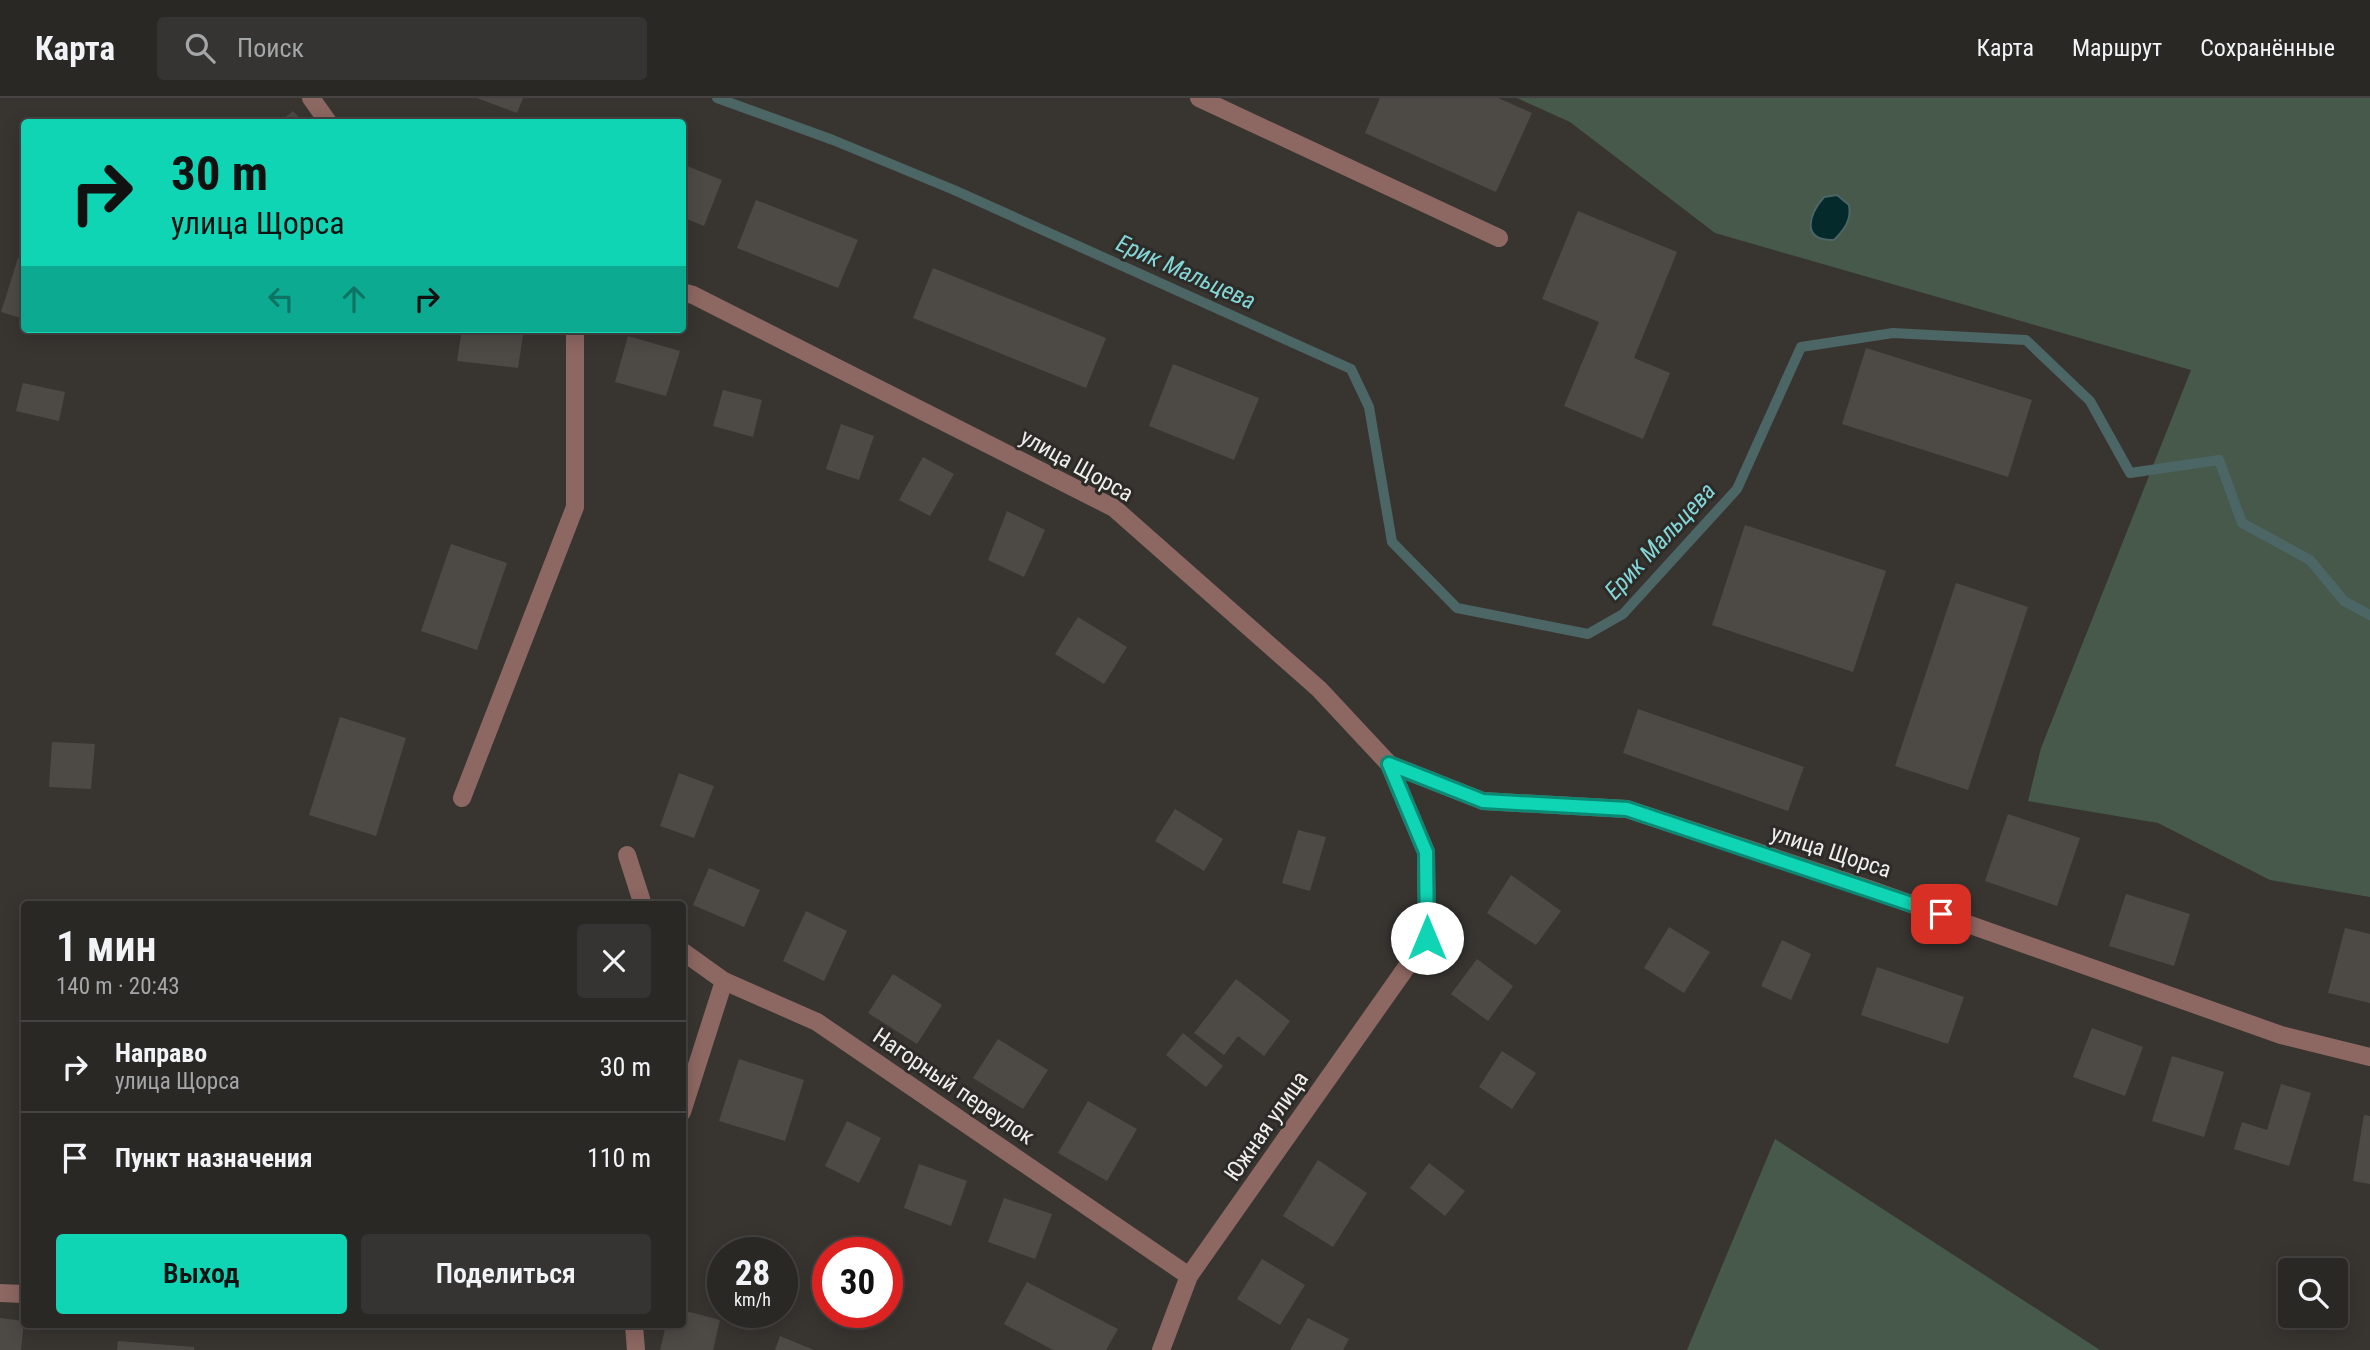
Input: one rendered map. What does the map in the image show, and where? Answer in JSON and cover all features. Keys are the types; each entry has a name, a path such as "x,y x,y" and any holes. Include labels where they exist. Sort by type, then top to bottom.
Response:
{"street":[{"path":"311,98 326,119"},
{"path":"1199,98 1499,238"},
{"name":"улица Щорса","path":"686,293 1114,508 1319,689 1389,764 1426,852 1427,938"},
{"path":"462,798 575,507 575,333"},
{"name":"улица Щорса","path":"1389,764 1483,801 1627,809 1984,929 2281,1035 2370,1057"},
{"path":"626,855 642,901"},
{"name":"Южная улица","path":"1161,1350 1189,1276 1427,938"},
{"name":"Нагорный переулок","path":"686,954 724,981 817,1022 1189,1276"},
{"path":"686,1100 724,981"},
{"path":"0,1293 21,1294"},
{"path":"634,1328 636,1350"}],"green space":[{"path":"1517,98 2370,98 2370,897 2270,880 2158,823 2028,801 2041,748 2191,370 1715,233 1570,122"},
{"path":"1775,1139 2100,1350 1687,1350"}],"water":[{"path":"1837,195 1849,205 1848,220 1834,240 1823,239 1812,231 1814,211 1824,197"}],"building":[{"path":"477,98 523,98 517,113"},
{"path":"1380,98 1498,98 1532,113 1496,192 1365,133"},
{"path":"293,111 301,119 284,119"},
{"path":"686,166 722,180 704,226 686,219"},
{"path":"756,200 858,240 838,288 737,248"},
{"path":"1578,211 1677,252 1634,358 1670,373 1643,439 1564,406 1599,322 1542,299"},
{"path":"18,258 21,259 21,318 1,312"},
{"path":"933,268 1106,338 1086,388 913,318"},
{"path":"461,333 523,333 518,368 457,361"},
{"path":"628,336 680,351 666,396 615,382"},
{"path":"1866,348 2032,400 2008,477 1842,424"},
{"path":"1173,364 1259,398 1234,460 1149,426"},
{"path":"23,383 65,392 59,421 16,411"},
{"path":"723,390 762,400 753,437 713,426"},
{"path":"841,424 874,436 859,480 826,469"},
{"path":"923,457 954,474 930,516 899,500"},
{"path":"1007,511 1045,530 1024,577 988,560"},
{"path":"1745,525 1886,571 1853,672 1712,625"},
{"path":"451,544 507,563 477,650 421,631"},
{"path":"1956,583 2028,607 1968,790 1895,766"},
{"path":"1078,617 1127,647 1104,684 1055,654"},
{"path":"1638,709 1804,767 1788,811 1623,753"},
{"path":"340,717 406,738 376,836 309,815"},
{"path":"52,742 95,744 91,789 49,787"},
{"path":"679,773 714,786 694,838 660,826"},
{"path":"1175,809 1223,839 1204,871 1155,841"},
{"path":"2008,814 2080,838 2057,906 1985,881"},
{"path":"1298,830 1326,837 1310,891 1282,883"},
{"path":"709,868 760,890 744,927 693,905"},
{"path":"1511,875 1561,911 1536,945 1487,913"},
{"path":"2126,894 2190,914 2174,966 2109,946"},
{"path":"806,911 847,931 824,981 783,961"},
{"path":"1669,927 1710,952 1684,993 1644,968"},
{"path":"2345,928 2370,934 2370,1003 2328,993"},
{"path":"1782,940 1811,954 1791,1000 1761,986"},
{"path":"1477,959 1513,986 1488,1021 1451,994"},
{"path":"1877,967 1964,997 1948,1044 1861,1015"},
{"path":"893,974 942,1005 917,1044 868,1013"},
{"path":"1236,979 1290,1021 1264,1056 1238,1036 1224,1055 1194,1033"},
{"path":"2092,1028 2143,1047 2125,1096 2073,1077"},
{"path":"1183,1033 1223,1066 1206,1087 1166,1055"},
{"path":"998,1039 1048,1070 1023,1109 973,1078"},
{"path":"1502,1051 1536,1073 1512,1109 1479,1087"},
{"path":"2172,1056 2224,1072 2204,1137 2152,1121"},
{"path":"739,1059 804,1080 785,1141 719,1121"},
{"path":"2281,1084 2311,1093 2289,1166 2234,1149 2242,1122 2267,1130"},
{"path":"1088,1101 1137,1129 1107,1181 1058,1153"},
{"path":"2364,1115 2370,1116 2370,1184 2353,1181"},
{"path":"847,1121 881,1138 859,1183 825,1166"},
{"path":"1318,1160 1367,1193 1333,1247 1283,1216"},
{"path":"1429,1163 1465,1191 1445,1216 1410,1188"},
{"path":"919,1164 967,1181 951,1226 904,1208"},
{"path":"1004,1198 1052,1214 1035,1259 988,1242"},
{"path":"1262,1259 1305,1285 1280,1325 1237,1299"},
{"path":"1027,1282 1118,1329 1106,1350 1053,1350 1004,1324"},
{"path":"686,1311 707,1317 707,1328 718,1328 713,1350 660,1350 665,1328 686,1328"},
{"path":"0,1318 21,1321 21,1328 23,1328 21,1350 0,1350"},
{"path":"1308,1318 1349,1339 1343,1350 1290,1350"},
{"path":"780,1336 814,1350 775,1350"},
{"path":"118,1341 194,1347 194,1350 117,1350"}],"waterway":[{"name":"Ерик Мальцева","path":"717,98 833,140 954,190 1351,369 1369,407 1392,542 1457,608 1588,634 1623,614 1737,489 1801,347 1893,333 2026,340 2090,401 2130,473 2219,460 2242,523 2310,560 2344,601 2370,615"}],"route":[{"path":"1427,938 1426,852 1389,764 1483,801 1627,809 1941,914"}]}
